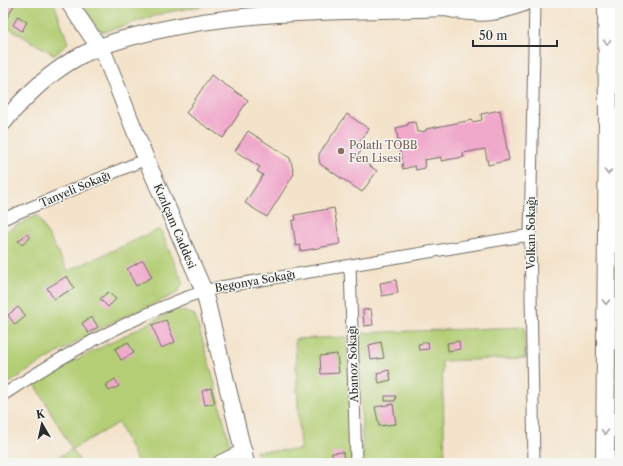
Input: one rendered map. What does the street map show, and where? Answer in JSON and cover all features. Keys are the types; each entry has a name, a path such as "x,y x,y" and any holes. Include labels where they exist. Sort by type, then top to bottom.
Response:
{"main road":[{"path":"605,463 608,115 607,3"}],"street":[{"name":"Kızılçam Caddesi","path":"69,3 105,56 146,159 204,291 245,458"},
{"path":"3,123 34,90 57,70 77,57 98,47 141,34 207,21 270,15 376,7 451,6 464,12 481,14 501,11 524,3"},
{"name":"Volkan Sokağı","path":"534,463 530,235 535,3"},
{"name":"Tanyeli Sokağı","path":"3,219 146,159"},
{"name":"Begonya Sokağı","path":"3,395 32,375 94,339 162,307 204,291 220,287 530,235"},
{"name":"Abanoz Sokağı","path":"350,265 356,463"},
{"path":"221,463 245,458"}],"green space":[{"path":"3,3 54,3 68,43 55,55 3,25"},
{"path":"82,3 233,3 212,4 164,13 104,32 98,29"},
{"path":"37,215 68,271 160,229 183,283 176,294 100,328 3,387 3,233"},
{"path":"177,309 195,315 213,377 230,446 226,455 208,463 138,463 118,423 72,449 35,384 66,365"},
{"path":"525,327 525,358 442,361 445,462 363,463 359,333"},
{"path":"347,337 352,463 257,463 256,451 300,450 295,339"},
{"path":"72,449 81,463 49,463"}],"building":[{"path":"8,3 15,3 3,25 3,12"},
{"path":"18,16 27,22 22,31 13,25"},
{"path":"211,75 248,100 223,138 186,113"},
{"path":"500,110 509,160 488,165 485,149 463,153 464,157 441,161 441,157 424,160 425,168 416,170 415,166 403,169 396,128 415,122 417,132 426,131 426,129 472,120 472,122 482,120 481,114"},
{"path":"347,114 369,129 356,147 361,151 357,157 377,171 362,192 320,164 319,159 319,154"},
{"path":"248,131 290,158 294,174 267,217 245,203 263,175 257,171 260,167 235,151"},
{"path":"334,208 340,244 301,251 300,245 296,246 292,221 296,220 295,215"},
{"path":"27,234 30,238 22,245 18,241"},
{"path":"143,260 152,277 136,286 127,269"},
{"path":"67,276 74,288 54,299 47,288"},
{"path":"396,280 398,293 382,296 380,283"},
{"path":"108,292 116,299 108,307 100,299"},
{"path":"18,307 26,316 15,325 8,315"},
{"path":"371,309 373,325 364,326 363,310"},
{"path":"92,317 98,327 88,333 82,323"},
{"path":"166,320 175,342 161,348 152,325"},
{"path":"459,341 460,349 448,351 447,343"},
{"path":"128,342 134,353 121,360 115,349"},
{"path":"381,342 384,358 371,360 369,345"},
{"path":"428,342 429,349 419,350 418,344"},
{"path":"337,354 339,373 321,374 320,356"},
{"path":"389,370 391,380 379,383 377,373"},
{"path":"115,379 119,386 109,391 106,385"},
{"path":"211,388 215,403 205,405 202,391"},
{"path":"385,396 396,396 395,401 385,401"},
{"path":"393,404 396,424 379,426 375,407"},
{"path":"343,452 344,462 333,463 332,453"}],"place":[{"name":"Polatlı TOBB Fen Lisesi","path":"341,151"}]}
